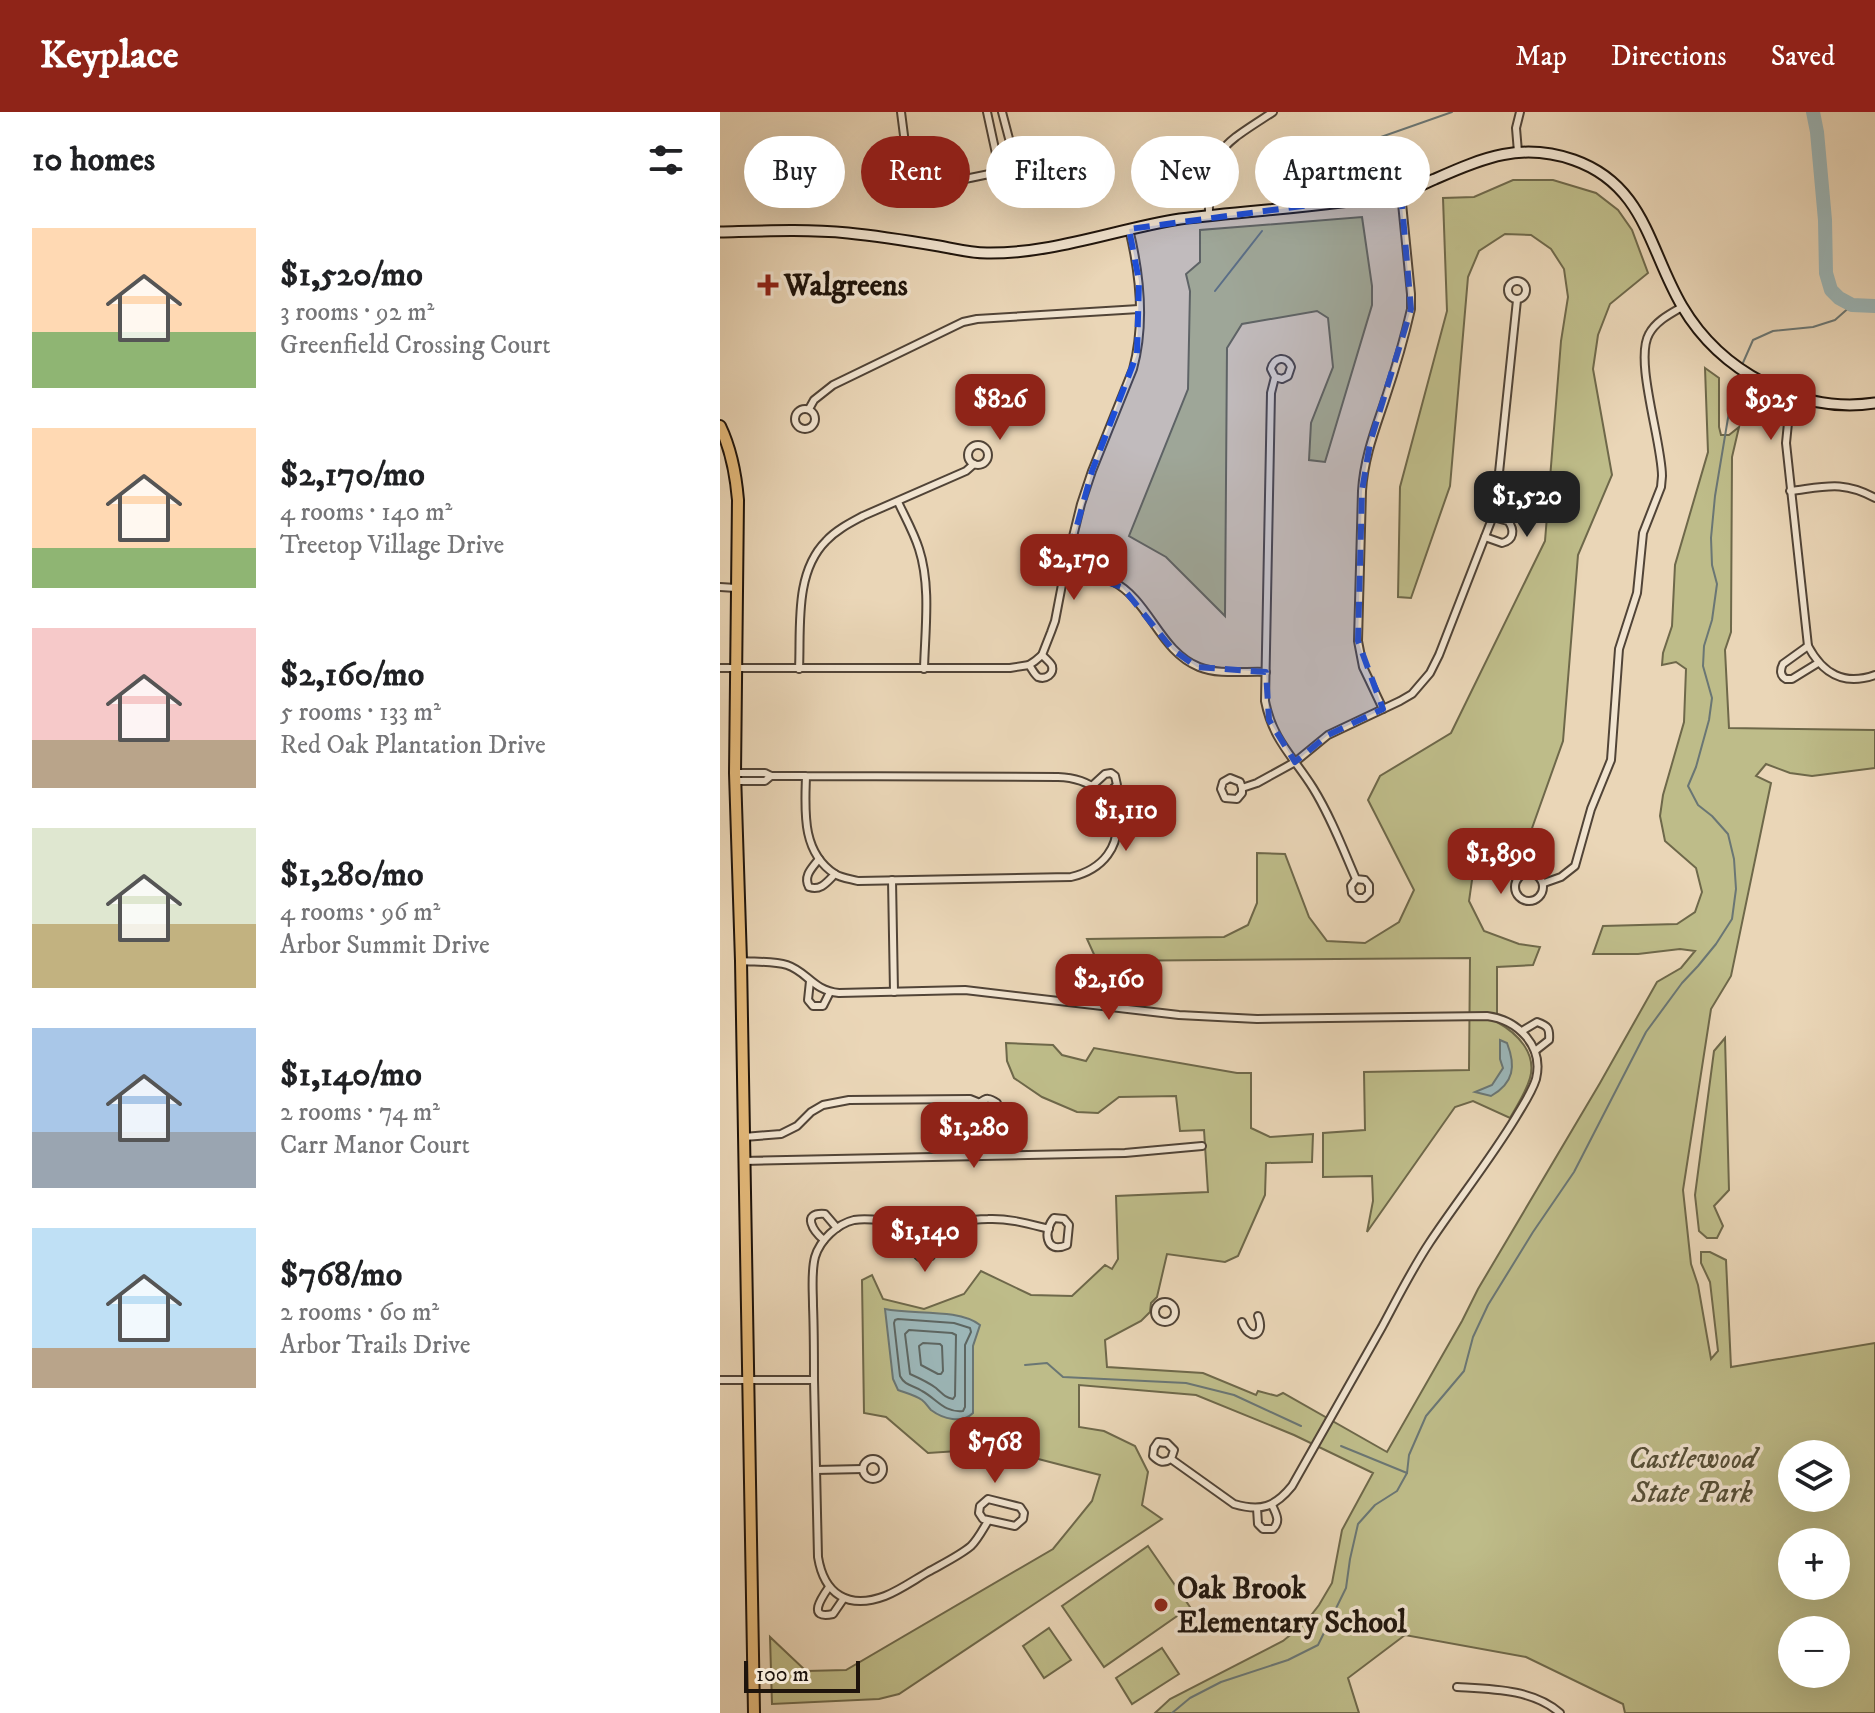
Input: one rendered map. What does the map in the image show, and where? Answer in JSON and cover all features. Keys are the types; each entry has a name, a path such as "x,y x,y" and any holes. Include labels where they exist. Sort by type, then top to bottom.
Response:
{"main road":[{"path":"720,426 737,487 735,777 754,1713"}],"street":[{"path":"901,112 905,136"},
{"path":"987,112 992,136"},
{"path":"1002,112 1008,136"},
{"path":"1209,215 1211,173 1222,149 1273,112"},
{"path":"1518,152 1516,128 1520,112"},
{"path":"1430,181 1501,153 1543,152 1577,161 1613,182 1638,211 1682,307 1723,357 1758,380 1795,398 1847,406 1875,403"},
{"path":"720,232 848,233 988,253 1098,238 1156,222 1280,208"},
{"path":"1383,709 1363,667 1358,641 1362,491 1370,443 1411,309 1402,208"},
{"path":"720,668 1010,668 1029,665 1042,655 1055,621 1065,569 1092,471 1137,354 1139,281 1129,229"},
{"path":"1242,788 1295,762 1328,735 1412,694 1430,673 1493,517 1517,300"},
{"path":"1544,883 1561,877 1575,866 1591,809 1611,760 1619,649 1637,593 1643,533 1661,487 1662,476 1645,367 1645,342 1657,323 1682,307"},
{"path":"809,409 814,400 833,385 963,322 1139,309"},
{"path":"1275,377 1271,393 1265,701 1274,732 1321,803 1356,879"},
{"path":"1795,398 1786,434 1808,646 1827,671 1848,679 1875,675"},
{"path":"799,669 803,592 808,569 823,543 847,525 966,471 974,464"},
{"path":"1790,491 1837,485 1852,487 1875,498"},
{"path":"898,502 919,548 924,570 924,669"},
{"path":"1485,537 1502,543 1512,535 1508,521 1493,517"},
{"path":"1065,569 1101,577 1122,587 1173,650 1197,667 1209,671 1266,672"},
{"path":"720,587 736,588"},
{"path":"1808,646 1783,664 1782,675 1792,679 1818,663"},
{"path":"1029,665 1038,676 1048,676 1052,671 1051,665 1042,655"},
{"path":"735,777 765,773 771,776 806,776 1067,777 1093,785 1105,796 1113,811 1116,839 1099,865 1085,873 1056,878 858,881 835,874 819,859 807,833 806,776"},
{"path":"1093,785 1105,774 1113,774 1117,785 1105,796"},
{"path":"819,859 808,875 809,887 821,888 835,874"},
{"path":"1525,874 1534,874 1544,883 1542,893 1530,901 1520,899 1515,892 1518,879 1525,874"},
{"path":"892,880 894,992"},
{"path":"741,961 785,964 830,992 965,990 1179,1015 1257,1019 1487,1016 1498,1017 1522,1031 1535,1051 1537,1066 1536,1079 1523,1105 1428,1245 1292,1486 1272,1505 1257,1508 1234,1504 1171,1459"},
{"path":"810,981 808,1000 813,1006 823,1006 830,992"},
{"path":"1522,1031 1537,1022 1547,1025 1549,1040 1535,1051"},
{"path":"744,1137 781,1134 797,1126 811,1112 830,1103 849,1100 970,1099 980,1103"},
{"path":"744,1161 1125,1153 1202,1146"},
{"path":"824,1240 811,1226 815,1216 825,1214 837,1228"},
{"path":"1054,1218 1064,1219 1069,1225 1067,1245 1059,1249 1052,1247 1049,1229 1054,1218"},
{"path":"988,1521 971,1546 894,1592 875,1599 844,1598 823,1579 818,1557 815,1255 824,1240 837,1228 853,1221 870,1219 934,1226 1004,1219 1049,1229"},
{"path":"915,1226 916,1253 925,1259 934,1250 934,1226"},
{"path":"1242,1322 1246,1332 1257,1334 1261,1329 1258,1316"},
{"path":"720,1380 814,1380"},
{"path":"816,1470 863,1469"},
{"path":"988,1499 1014,1504 1024,1513 1022,1522 1015,1526 988,1521 981,1516 979,1509 981,1503 988,1499"},
{"path":"1257,1508 1258,1524 1263,1529 1273,1529 1278,1520 1272,1505"},
{"path":"829,1587 818,1603 822,1614 833,1614 844,1598"},
{"path":"1457,1687 1536,1698 1560,1713"}],"highlighted area":[{"path":"1401,193 1411,309 1370,443 1362,491 1358,641 1383,709 1328,735 1295,762 1269,720 1266,672 1197,667 1173,650 1122,587 1065,569 1092,471 1137,354 1139,281 1129,229"}],"green space":[{"path":"1513,180 1553,180 1596,193 1618,210 1632,230 1648,273 1610,304 1598,335 1593,369 1612,475 1578,555 1563,741 1531,831 1495,846 1474,866 1469,901 1484,931 1519,944 1540,947 1533,965 1497,967 1497,1022 1524,1045 1531,1060 1530,1078 1510,1118 1473,1101 1455,1107 1367,1232 1373,1201 1372,1176 1323,1177 1323,1133 1365,1130 1364,1072 1469,1070 1470,958 1097,961 1087,939 1224,937 1248,925 1257,903 1257,853 1285,854 1309,917 1327,941 1365,943 1399,922 1414,890 1368,800 1380,776 1451,733 1545,541 1561,341 1568,297 1564,269 1551,249 1531,235 1505,234 1479,251 1468,277 1450,486 1411,598 1398,597 1400,487 1447,311 1443,198 1474,197"},
{"path":"1362,217 1372,305 1325,462 1309,460 1311,423 1333,367 1328,318 1317,311 1242,324 1227,348 1225,616 1166,557 1129,536 1188,389 1190,291 1186,274 1200,262 1200,230"},
{"name":"Castlewood State Park","path":"1705,368 1719,378 1721,435 1729,435 1739,427 1732,457 1731,632 1725,650 1729,728 1875,730 1875,768 1812,776 1790,773 1766,764 1756,776 1771,783 1731,976 1711,1009 1683,1190 1691,1264 1698,1285 1711,1359 1718,1351 1710,1282 1701,1263 1701,1252 1710,1252 1726,1260 1731,1367 1875,1343 1875,1713 1625,1713 1623,1704 1526,1657 1405,1635 1348,1678 1359,1713 1155,1713 1170,1699 1283,1641 1305,1623 1332,1583 1342,1530 1373,1473 1294,1435 1196,1395 1079,1385 1079,1427 1104,1431 1135,1446 1148,1472 1142,1505 1162,1519 899,1694 879,1699 772,1704 770,1637 806,1671 846,1670 1053,1549 1092,1501 1100,1475 989,1449 928,1453 886,1417 864,1413 862,1280 872,1275 883,1299 924,1309 964,1294 981,1271 1031,1295 1072,1296 1105,1265 1112,1269 1118,1259 1116,1196 1208,1192 1204,1130 1180,1131 1176,1096 1119,1097 1098,1113 1077,1112 1042,1097 1014,1078 1007,1061 1006,1043 1053,1045 1062,1055 1086,1061 1094,1048 1251,1073 1251,1128 1270,1137 1313,1134 1312,1162 1266,1163 1265,1195 1238,1256 1225,1262 1167,1254 1157,1297 1151,1303 1150,1312 1141,1321 1105,1340 1107,1367 1203,1373 1256,1395 1258,1391 1277,1396 1283,1393 1387,1452 1657,982 1681,968 1695,951 1680,949 1638,954 1593,954 1603,926 1677,924 1695,912 1702,892 1696,868 1665,841 1660,816 1684,722 1686,669 1676,662 1662,665 1672,626 1675,565 1708,452"},
{"path":"1725,1038 1729,1190 1714,1206 1723,1226 1717,1238 1707,1238 1699,1231 1695,1195 1714,1051"},
{"path":"1148,1546 1190,1607 1104,1667 1062,1606"},
{"path":"1049,1628 1071,1660 1044,1678 1023,1646"},
{"path":"1162,1648 1179,1674 1132,1704 1116,1678"}],"water":[{"path":"1500,1040 1507,1043 1512,1059 1509,1080 1491,1096 1475,1092 1492,1085 1503,1068"},
{"path":"885,1309 960,1316 980,1325 973,1346 973,1413 958,1419 947,1418 931,1410 919,1398 898,1390 893,1379"}],"waterway":[{"path":"1384,136 1452,112"},
{"path":"1813,112 1825,220 1826,273 1831,290 1852,305 1875,306"},
{"path":"1215,291 1262,231"},
{"path":"1742,365 1753,340 1773,331 1813,327 1835,320 1852,305"},
{"path":"1172,1713 1190,1698 1221,1682 1288,1660 1318,1645 1346,1588 1358,1524 1375,1505 1397,1491 1407,1473 1409,1455 1426,1416 1464,1371 1473,1337 1488,1305 1574,1172 1646,1032 1716,944 1732,919 1736,889 1728,834 1698,805 1688,786 1709,720 1712,698 1703,666 1717,584 1712,565 1711,538 1733,388 1739,374"},
{"path":"1025,1365 1047,1363 1063,1377 1186,1383 1234,1395 1301,1426"},
{"path":"1341,1446 1407,1473"}],"place":[{"name":"Walgreens","path":"768,285"},
{"name":"Oak Brook Elementary School","path":"1161,1605"}]}
